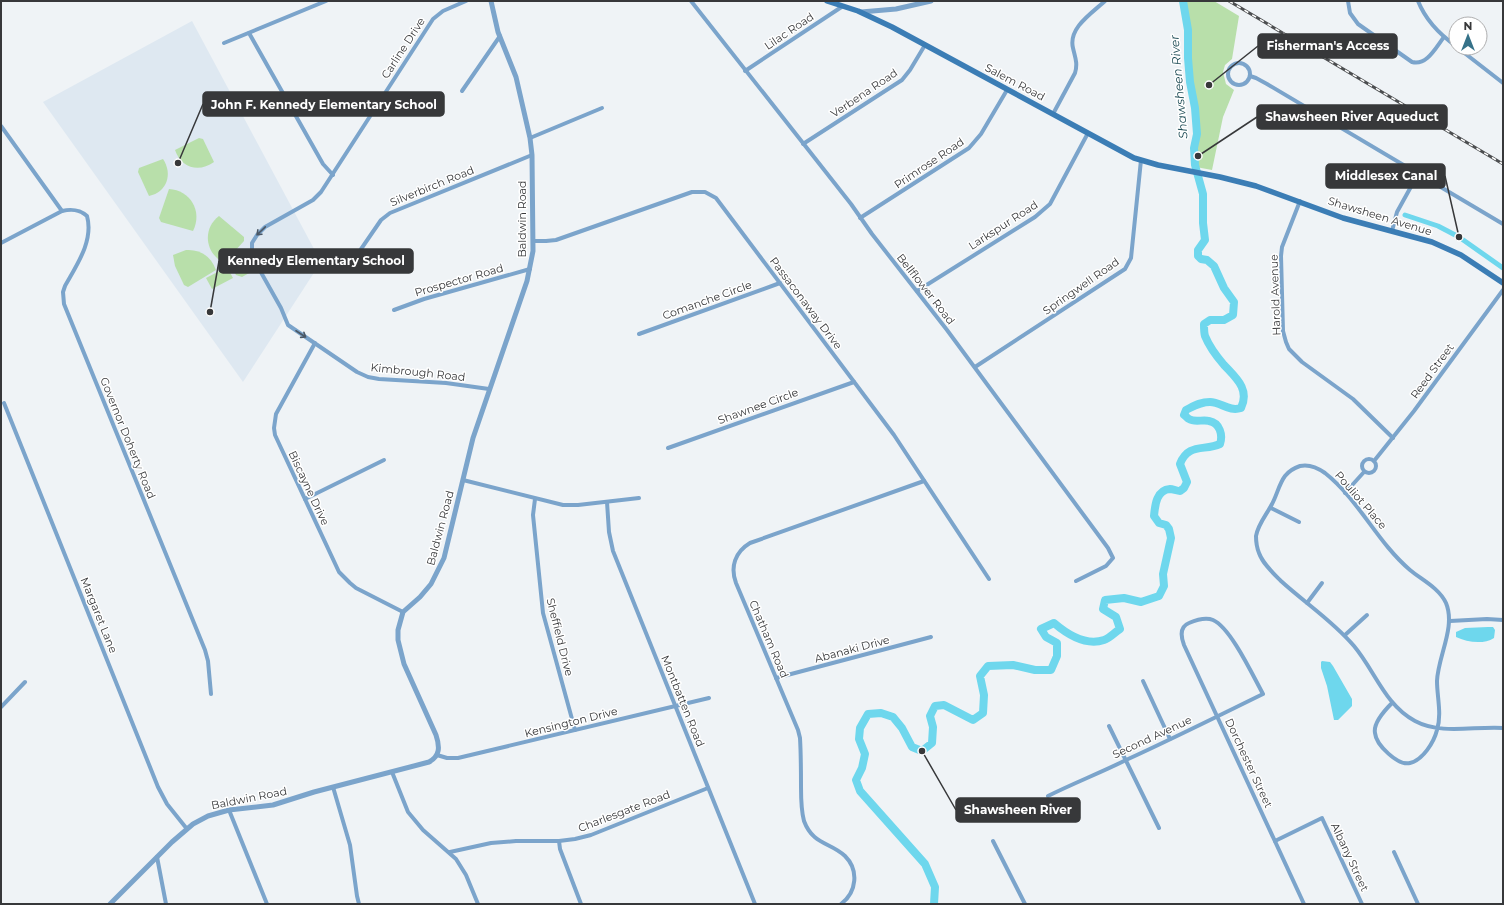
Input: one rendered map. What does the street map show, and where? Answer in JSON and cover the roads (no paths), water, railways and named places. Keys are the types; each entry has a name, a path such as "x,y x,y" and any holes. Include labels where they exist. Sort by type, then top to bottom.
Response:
{"main road":[{"name":"Salem Road","path":"827,1 861,12 892,27 1007,90 1141,160 1197,172"},
{"name":"Shawsheen Avenue","path":"1197,172 1256,186 1343,218 1445,247 1471,261 1503,283"}],"street":[{"path":"224,43 326,1"},
{"name":"Carline Drive","path":"293,210 316,197 333,175 433,19 443,10 466,1"},
{"name":"Baldwin Road","path":"403,612 428,588 439,570 447,548 476,430 530,269 534,241 532,155 530,138 516,77 500,36 491,1"},
{"name":"Bellflower Road","path":"691,1 917,291 1108,548 1113,558 1106,566 1076,581"},
{"path":"861,12 896,9 931,1"},
{"path":"1053,114 1077,67 1077,61 1071,41 1073,34 1083,21 1105,1"},
{"path":"1348,1 1350,13 1358,24 1412,62 1418,63 1425,60 1444,37"},
{"path":"1418,1 1429,22 1448,40"},
{"name":"Lilac Road","path":"745,71 843,6"},
{"path":"249,33 323,164 333,175"},
{"path":"462,91 500,36"},
{"name":"Verbena Road","path":"803,144 902,80 925,45"},
{"path":"1468,56 1503,84"},
{"path":"1243,64 1249,69 1250,76 1245,83 1236,84 1230,80 1229,72 1234,65 1243,64"},
{"path":"1250,76 1267,84 1503,224"},
{"name":"Primrose Road","path":"860,218 969,148 982,134 1007,90"},
{"path":"530,138 602,108"},
{"path":"1,126 62,211 1,244"},
{"name":"Larkspur Road","path":"917,291 1035,217 1046,208 1055,195 1088,133"},
{"name":"Silverbirch Road","path":"357,255 381,220 390,213 532,155"},
{"name":"Springwell Road","path":"975,368 1125,269 1131,258 1141,160"},
{"path":"1392,231 1397,212 1418,174"},
{"name":"Passaconaway Drive","path":"534,241 556,240 692,192 705,192 716,198 894,435 989,579"},
{"name":"Harold Avenue","path":"1300,201 1282,247 1281,256 1283,330 1286,342 1289,349 1296,357 1353,399 1394,438"},
{"name":"Governor Doherty Road","path":"62,211 70,209 78,210 84,213 88,220 84,251 65,286 63,292 64,304 205,650 208,661 211,694"},
{"name":"Kimbrough Road","path":"293,210 265,227 258,233 252,243 252,253 257,266 281,308 288,324 357,372 372,378 435,382 489,389"},
{"name":"Prospector Road","path":"394,310 437,295 530,269"},
{"name":"Comanche Circle","path":"639,334 780,283"},
{"name":"Reed Street","path":"1374,462 1394,438 1503,290"},
{"name":"Biscayne Drive","path":"315,343 276,414 274,428 278,444 335,565 344,578 356,588 403,612"},
{"name":"Shawnee Circle","path":"668,448 854,382"},
{"name":"Margaret Lane","path":"4,403 158,787 167,804 187,829"},
{"name":"Reed Street","path":"1369,459 1374,462 1376,466 1374,471 1369,474 1364,472 1362,467 1364,462 1369,459"},
{"path":"304,499 384,460"},
{"name":"Pouliot Place","path":"1300,466 1308,466 1321,470 1345,493 1397,557 1412,572 1440,594 1446,605 1450,621 1438,674 1438,728 1414,721 1400,711 1392,703 1365,661 1345,636 1286,586 1269,569 1258,552 1256,540 1257,532 1271,508 1285,477 1290,471 1300,466"},
{"name":"Reed Street","path":"1345,493 1364,472"},
{"path":"463,480 563,505 639,498"},
{"name":"Chatham Road","path":"841,904 847,899 853,888 854,871 852,865 844,855 818,840 806,823 802,807 800,738 794,719 734,578 734,563 738,553 745,546 755,541 924,481"},
{"name":"Sheffield Drive","path":"535,499 533,515 543,613 575,730"},
{"name":"Montbatten Road","path":"607,502 609,532 613,551 755,904"},
{"path":"1271,508 1299,522"},
{"path":"1307,603 1322,583"},
{"path":"403,612 398,630 399,645 408,674 436,735 439,747 437,755"},
{"path":"1345,636 1367,615"},
{"name":"Dorchester Street","path":"1263,694 1234,642 1221,626 1212,619 1204,619 1186,625 1182,629 1181,635 1184,645 1304,904"},
{"path":"1450,621 1487,619 1503,620"},
{"name":"Abanaki Drive","path":"776,678 931,637"},
{"path":"1143,681 1170,739"},
{"path":"1,707 25,682"},
{"name":"Second Avenue","path":"1048,796 1263,694"},
{"name":"Kensington Drive","path":"437,755 447,758 458,758 709,698"},
{"path":"1392,703 1384,711 1377,723 1375,734 1381,745 1399,762 1409,763 1418,759 1432,744 1438,728 1503,728"},
{"path":"1109,726 1159,828"},
{"name":"Baldwin Road","path":"110,904 187,829 208,816 229,810 274,805 333,787 429,762 437,755"},
{"path":"392,772 411,817 423,830 450,852 466,875 478,904"},
{"path":"333,787 350,845 356,896 359,904"},
{"name":"Charlesgate Road","path":"450,852 491,843 516,841 559,841 575,839 591,835 708,788"},
{"path":"229,810 267,904"},
{"name":"Albany Street","path":"1275,841 1322,818 1362,904"},
{"path":"993,840 1025,904"},
{"path":"559,841 560,849 582,904"},
{"path":"1394,852 1418,904"},
{"path":"157,857 166,904"}],"water":[{"path":"1493,627 1495,630 1494,638 1485,642 1475,642 1456,637 1456,632 1465,628"},
{"path":"1322,661 1330,662 1352,699 1352,706 1338,720 1334,720 1327,686 1321,668"}],"waterway":[{"name":"Shawsheen River","path":"934,904 935,887 925,864 860,791 856,780 862,768 865,754 859,739 860,728 868,714 881,713 893,717 902,728 912,747 922,751 932,743 933,727 930,716 935,706 944,705 973,720 983,713 984,695 980,676 988,666 1013,665 1035,670 1051,670 1057,656 1057,643 1046,637 1041,629 1054,623 1065,632 1091,642 1104,640 1120,629 1116,617 1103,609 1105,600 1124,598 1141,602 1159,596 1164,586 1163,574 1171,538 1169,529 1166,525 1159,523 1154,516 1159,495 1165,490 1170,489 1180,491 1184,488 1187,482 1180,464 1183,457 1187,453 1192,450 1220,444 1221,433 1216,424 1213,422 1188,419 1184,415 1186,410 1200,403 1206,402 1214,402 1229,408 1237,409 1241,408 1243,401 1243,389 1237,379 1216,355 1204,333 1204,324 1210,320 1224,320 1233,315 1234,302 1224,288 1214,266 1207,260 1201,259 1198,256 1198,250 1205,240 1203,223 1203,194 1195,165 1194,148 1197,134 1195,108 1190,82 1188,30 1183,1"},
{"path":"1405,215 1438,226 1459,237 1503,268"}],"railway":[{"path":"1229,1 1503,164"}],"place":[{"name":"Fisherman's Access","path":"1209,85"},
{"name":"Shawsheen River Aqueduct","path":"1198,156"},
{"name":"John F. Kennedy Elementary School","path":"178,163"},
{"name":"Middlesex Canal","path":"1459,237"},
{"name":"Kennedy Elementary School","path":"210,312"},
{"name":"Shawsheen River","path":"922,751"}]}
